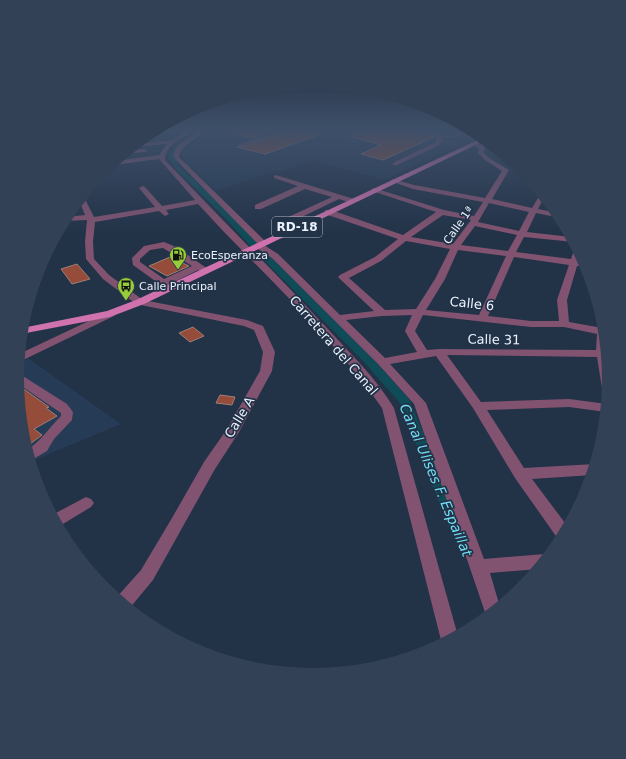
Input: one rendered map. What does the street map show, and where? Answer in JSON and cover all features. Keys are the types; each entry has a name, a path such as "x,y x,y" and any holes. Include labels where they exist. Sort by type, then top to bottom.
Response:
{"main road":[{"name":"RD-18","path":"202,269 256,246 428,164"},
{"path":"29,330 110,314 140,302 166,286"}],"street":[{"name":"Carretera del Canal","path":"166,164 200,202 256,246 275,256 382,362 420,403 492,606"},
{"name":"Carretera del Canal","path":"182,164 256,246 285,288 369,381 388,408 449,635"},
{"name":"Calle 1ª","path":"424,354 410,331 419,312 440,279 455,247 475,221 506,170 496,164"},
{"path":"276,177 351,201"},
{"path":"393,181 413,187 549,214"},
{"path":"258,207 305,186"},
{"path":"142,188 167,216"},
{"path":"374,190 442,212 522,234 565,239"},
{"path":"276,226 338,197"},
{"path":"482,319 511,254 539,201"},
{"path":"73,219 161,209 200,202"},
{"path":"84,204 90,218 90,259 106,277 140,302"},
{"path":"328,212 404,238 455,247 577,263"},
{"path":"382,313 343,277 378,259 421,225 442,212"},
{"path":"157,246 169,246 202,269 166,286 136,263 136,258 143,250 157,246"},
{"path":"564,324 562,300 575,258"},
{"name":"Calle A","path":"126,600 147,574 178,523 209,466 232,432 266,371 269,352 259,328 247,323 140,302"},
{"name":"Calle 6","path":"338,318 382,313 419,312 531,324 564,324 598,331"},
{"path":"25,356 110,314"},
{"path":"439,352 478,406 520,474 560,529"},
{"name":"Calle 31","path":"382,362 439,352 601,354"},
{"path":"24,382 63,407 67,412 67,417 49,436 42,447 34,452"},
{"path":"478,406 569,403 601,407"},
{"path":"520,474 588,469"},
{"path":"60,518 86,503"},
{"path":"479,567 537,562"}],"shaded area":[{"path":"188,164 301,164 281,172 277,170 216,191"},
{"path":"328,164 417,164 384,180"},
{"path":"28,358 121,424 36,460 26,417 24,380 25,360"}],"building":[{"path":"170,257 189,266 167,276 149,266"},
{"path":"77,264 90,279 72,284 61,269"},
{"path":"193,327 204,336 190,342 179,333"},
{"path":"25,390 49,407 46,408 57,416 34,429 42,435 32,443 26,417"},
{"path":"220,395 235,397 232,405 216,403"}],"waterway":[{"name":"Canal Ulises F. Espaillat","path":"175,164 227,215 253,244"},
{"name":"Canal Ulises F. Espaillat","path":"262,253 368,360 405,402 460,538"}],"place":[{"name":"EcoEsperanza","path":"178,270"},
{"name":"Calle Principal","path":"126,301"}]}
